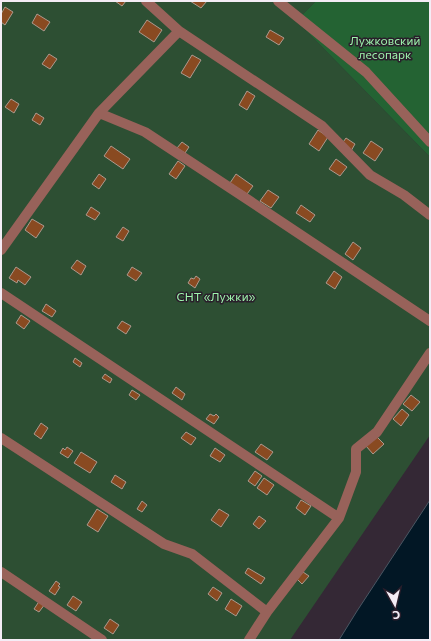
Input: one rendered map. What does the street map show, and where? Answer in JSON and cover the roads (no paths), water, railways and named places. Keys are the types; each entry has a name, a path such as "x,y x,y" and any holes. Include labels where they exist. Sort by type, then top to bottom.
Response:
{"lane":[{"path":"146,1 179,31 322,126 370,175 404,195 430,215"},
{"path":"278,1 366,72 430,142"},
{"path":"1,250 99,113 179,31"},
{"path":"99,113 145,132 430,321"},
{"path":"1,292 339,518"},
{"path":"249,640 267,612 339,518 356,472 356,449 377,432 430,354"},
{"path":"1,438 164,544 192,554 267,612"},
{"path":"1,572 102,640"}],"water":[{"path":"430,500 430,640 339,640 357,611"}],"park label":[{"name":"Лужковский лесопарк","path":"385,47"},
{"name":"СНТ «Лужки»","path":"216,296"}]}
